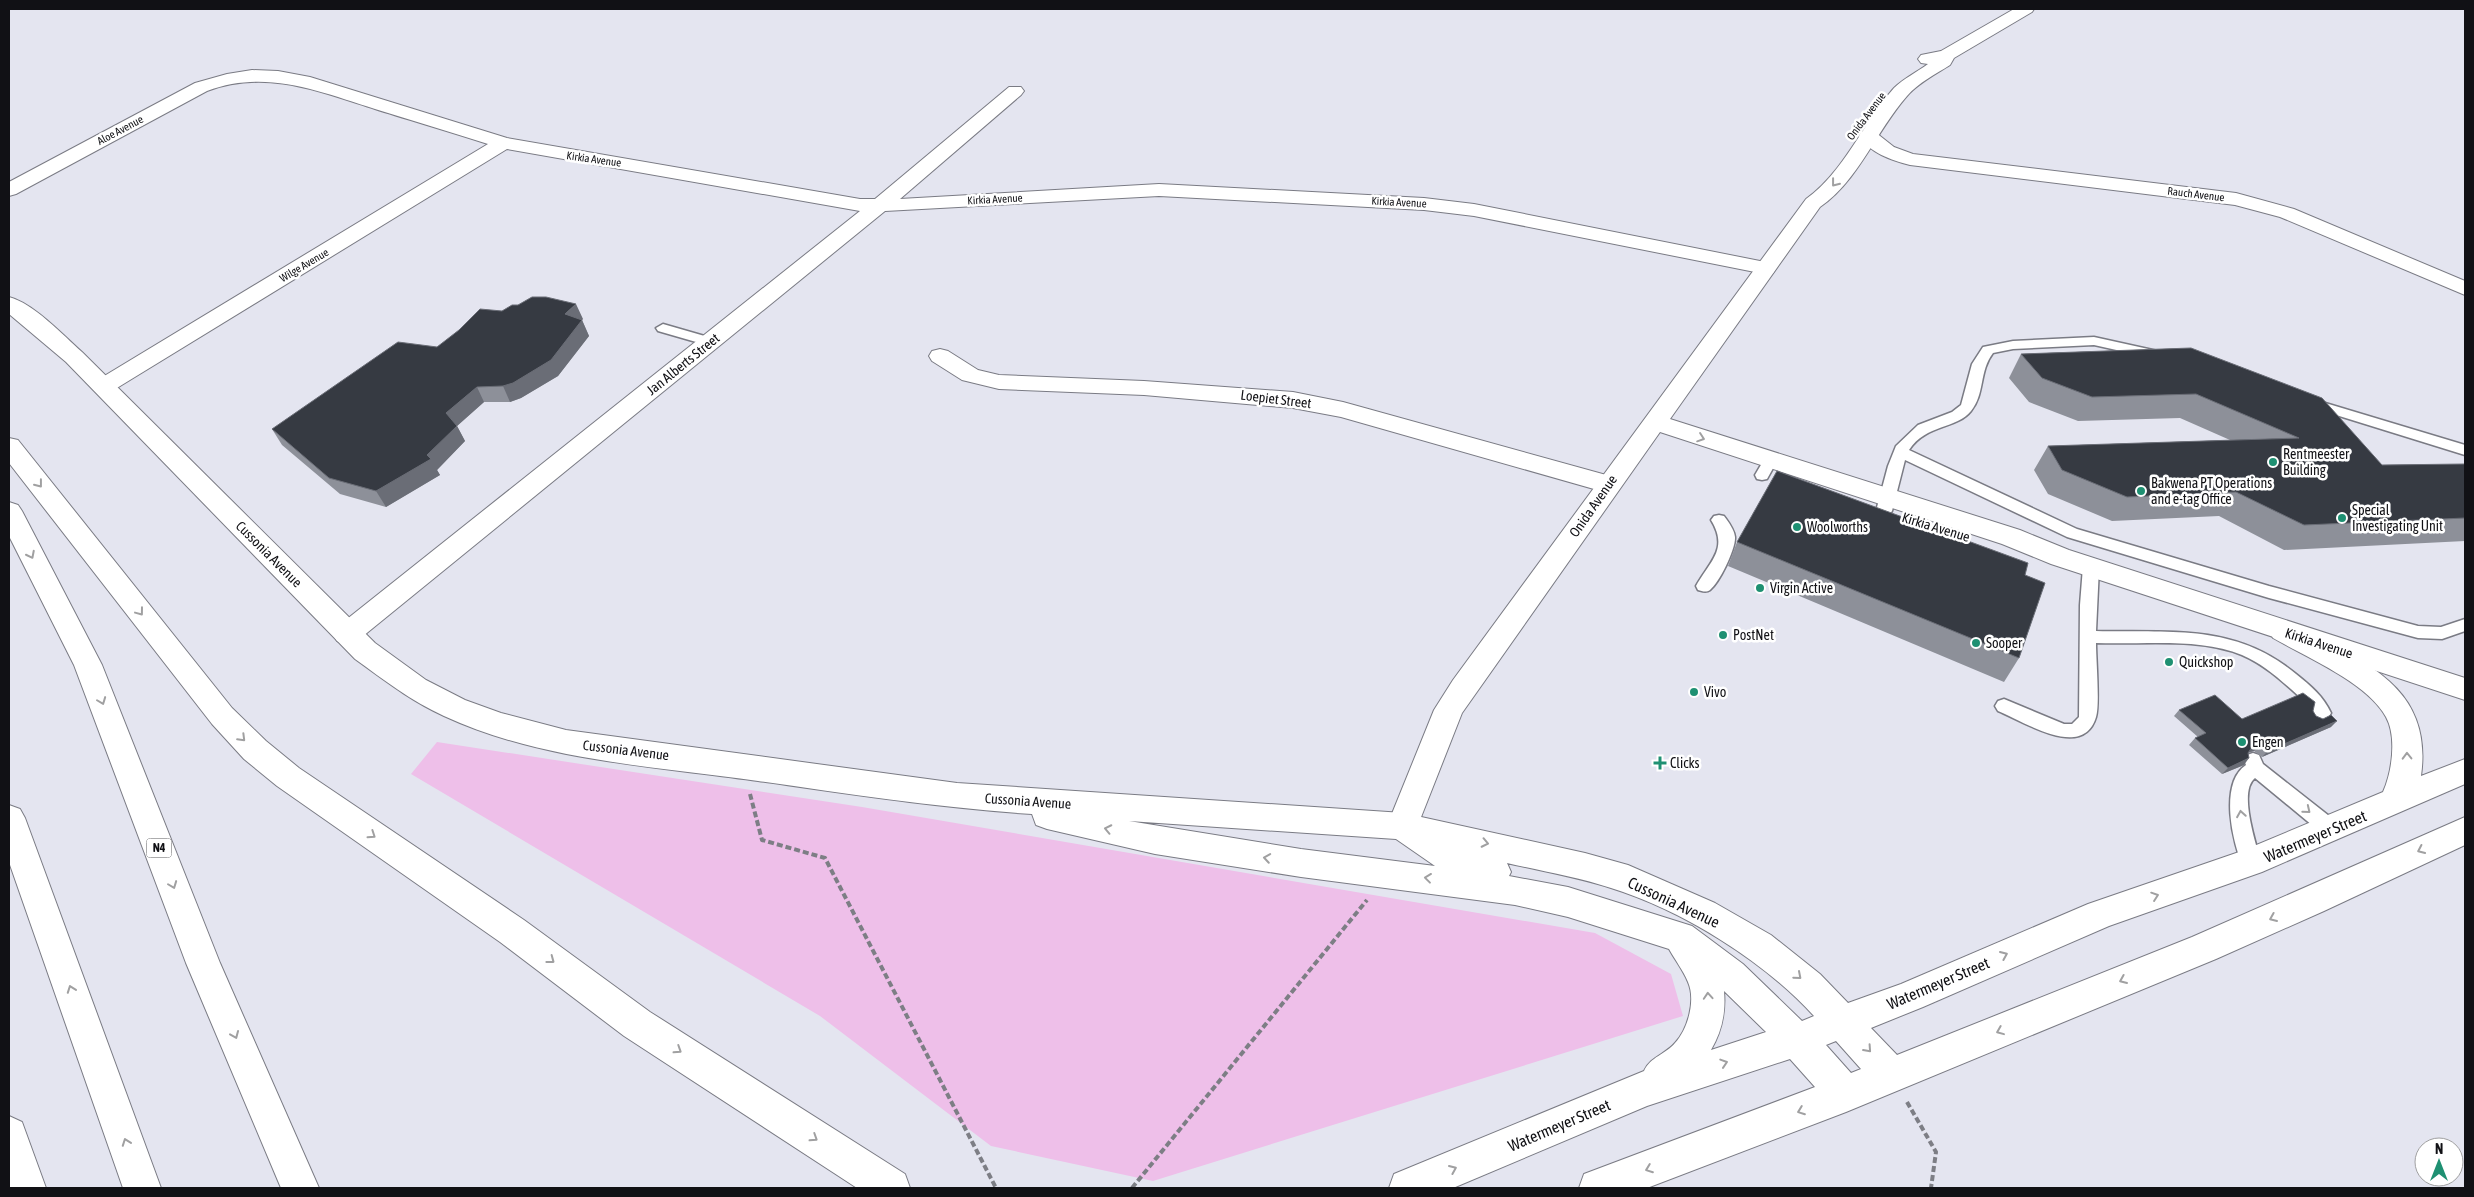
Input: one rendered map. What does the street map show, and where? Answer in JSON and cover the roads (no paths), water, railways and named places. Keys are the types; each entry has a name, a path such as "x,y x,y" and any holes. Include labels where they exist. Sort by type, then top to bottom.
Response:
{"main road":[{"name":"Onida Avenue","path":"1813,203 1813,192 1820,177 1888,88 1906,70 1923,61 1946,55 2026,9"},
{"name":"Onida Avenue","path":"1403,826 1449,710 1608,484 1813,203 1826,194 1902,90 1944,60 1946,55"},
{"name":"Kirkia Avenue","path":"234,76 263,74 286,76 504,143 543,151 698,175 850,204 879,206 1159,190 1424,204 1474,210 1765,268"},
{"name":"Aloe Avenue","path":"9,190 191,92 234,76"},
{"name":"Jan Alberts Street","path":"347,634 879,206 1015,91"},
{"name":"Rauch Avenue","path":"1868,136 1887,150 1910,159"},
{"name":"Wilge Avenue","path":"104,386 504,143"},
{"name":"Rauch Avenue","path":"1852,160 1910,159 2256,203 2287,212 2465,289"},
{"name":"Cussonia Avenue","path":"9,304 52,336 104,386 347,634 395,674 416,688 455,708 496,724 566,742 957,796 1403,826 1585,867 1616,876 1657,892 1703,913 1759,946 1808,985 1844,1022 1891,1076"},
{"name":"Loepiet Street","path":"940,356 970,375 999,382 1252,395 1315,404 1608,484"},
{"name":"Kirkia Avenue","path":"1649,430 1887,505 2011,537 2060,557 2284,632 2465,689"},
{"path":"9,446 222,716 255,750 288,777 512,931 637,1024 891,1188"},
{"name":"N4","path":"9,511 88,665 204,963 300,1188"},
{"path":"2284,632 2362,675 2383,692 2398,710 2403,722 2408,758 2405,778 2394,803"},
{"name":"Watermeyer Street","path":"1408,1188 1644,1089 1796,1040 1911,996 2100,914 2251,862 2394,803 2465,771"},
{"path":"957,796 1155,840 1301,863 1516,891 1568,902 1680,937 1706,981 1708,1007 1705,1023 1688,1056 1644,1089"},
{"path":"9,818 142,1188"},
{"name":"Cussonia Avenue","path":"1403,826 1429,847 1449,859 1488,871 1536,880 1588,893 1644,915 1714,960 1735,977 1846,1094"},
{"path":"1598,1188 1891,1076 2290,911 2465,830"},
{"path":"9,1134 27,1188"}],"lane":[{"path":"664,328 710,342"},
{"path":"1887,505 1900,452 1924,428 1951,419 1965,409 1969,403 1976,368 1988,350 1999,347 2094,341 2171,360"},
{"path":"2299,399 2465,450"},
{"path":"1900,452 2072,533 2269,592 2418,632 2442,633 2465,625"},
{"path":"1704,586 1728,543 1728,534 1720,520"},
{"path":"2004,706 2062,730 2071,731 2081,727 2088,716 2091,567"},
{"path":"2089,637 2206,640 2234,646 2259,656 2317,702 2322,713 2318,716"},
{"path":"2251,862 2242,820 2239,788 2244,777 2255,764 2331,829"}],"place":[{"name":"Rentmeester Building","path":"2273,462"},
{"name":"Bakwena PT Operations and e-tag Office","path":"2141,491"},
{"name":"Special Investigating Unit","path":"2342,518"},
{"name":"Woolworths","path":"1797,527"},
{"name":"Virgin Active","path":"1760,588"},
{"name":"PostNet","path":"1723,635"},
{"name":"Sooper","path":"1976,643"},
{"name":"Quickshop","path":"2169,662"},
{"name":"Vivo","path":"1694,692"},
{"name":"Engen","path":"2242,742"},
{"name":"Clicks","path":"1660,763"}]}
